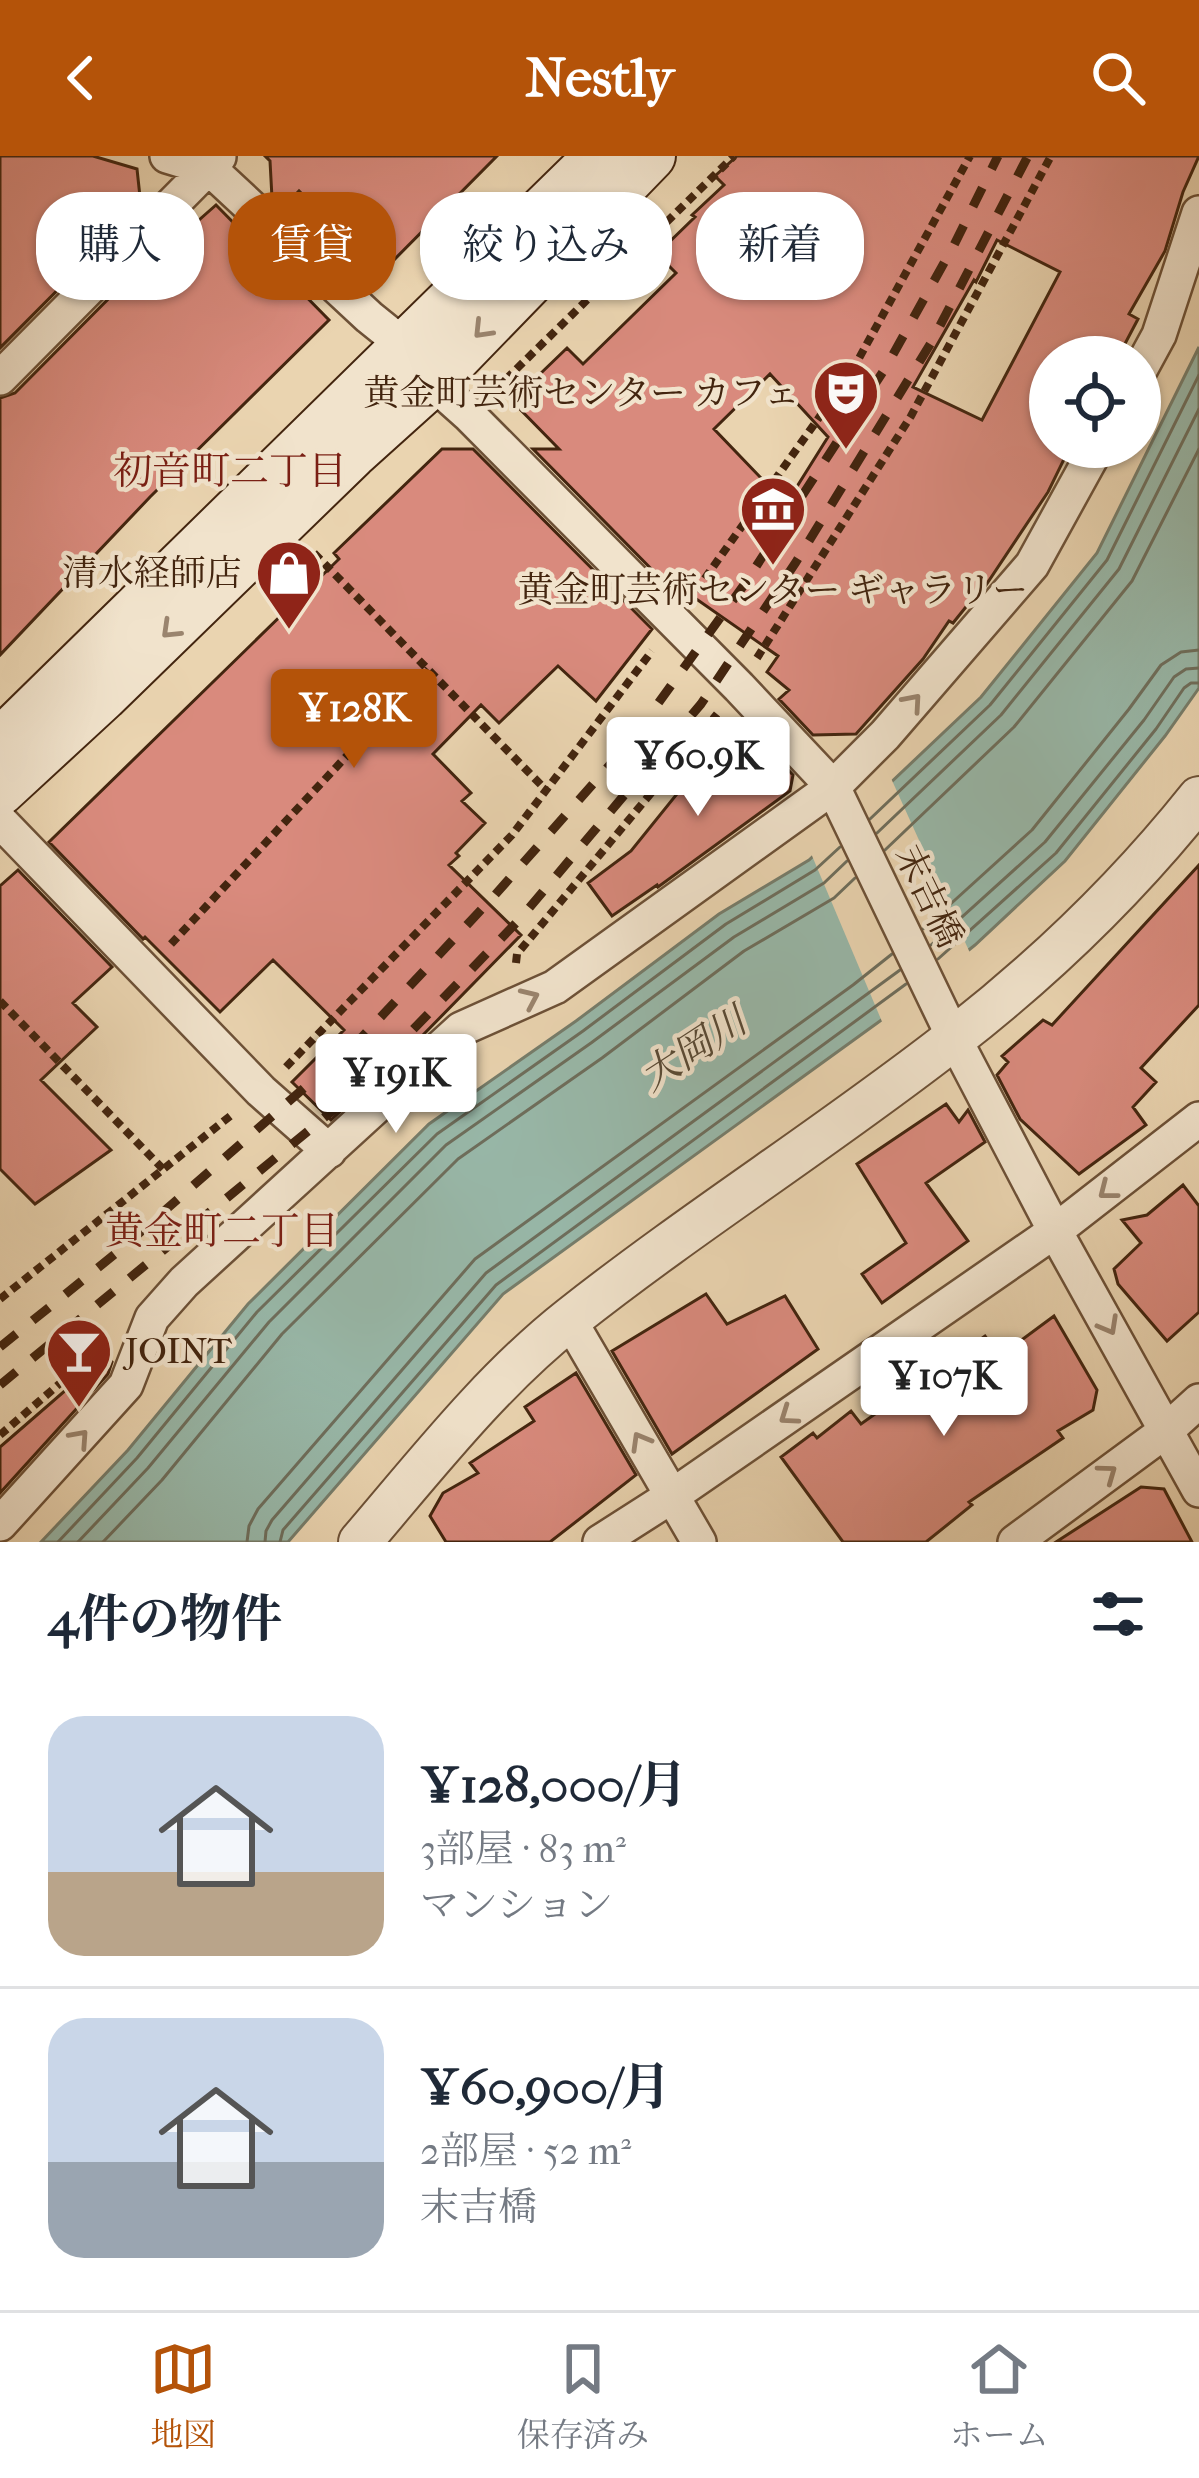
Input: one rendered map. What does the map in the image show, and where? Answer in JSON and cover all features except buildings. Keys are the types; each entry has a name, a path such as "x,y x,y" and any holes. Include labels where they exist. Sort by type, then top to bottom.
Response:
{"main road":[{"path":"0,791 352,454 418,364 599,156"},
{"path":"0,743 651,156"}],"street":[{"path":"167,156 214,162"},
{"path":"0,379 214,162"},
{"name":"末吉橋","path":"214,162 739,687 832,787 954,1038 1199,1490"},
{"path":"1159,336 1199,213"},
{"path":"0,1524 126,1385 152,1318 184,1282 461,1029 555,987 832,787 885,734 1032,565 1085,468"},
{"path":"360,1542 506,1376 569,1319 954,1038 1037,968 1157,851 1199,798"},
{"path":"0,821 261,1091 329,1151"},
{"path":"600,1542 1055,1231 1199,1119"},
{"path":"569,1319 699,1542"},
{"path":"1015,1542 1199,1401"}],"path":[{"path":"512,1006 517,954 739,687 911,416 1051,156"},
{"path":"314,553 546,790"},
{"path":"145,971 428,669"},
{"path":"0,1000 164,1169"},
{"path":"0,1299 261,1091"},
{"path":"0,1435 79,1367 104,1370 126,1385"}],"water":[{"name":"大岡川","path":"1199,347 1199,688 1065,861 975,945 880,1021 503,1294 288,1542 41,1542 128,1450 248,1304 429,1124 719,914 809,860 981,697 1097,553 1139,468 1161,468 1161,424"}],"pier":[{"path":"890,776 970,953 883,1024 810,851"}],"railway":[{"path":"0,1347 120,1250 362,1037 630,742 744,585 886,367 998,156"},
{"path":"0,1385 342,1103 519,920 701,704 796,562 931,343 1028,156"}],"place":[{"name":"黄金町芸術センター カフェ","path":"846,452"},
{"name":"黄金町芸術センター ギャラリー","path":"773,568"},
{"name":"清水経師店","path":"289,632"},
{"name":"JOINT","path":"79,1410"}],"district":[{"name":"初音町二丁目","path":"230,471"},
{"name":"黄金町二丁目","path":"222,1231"}]}
